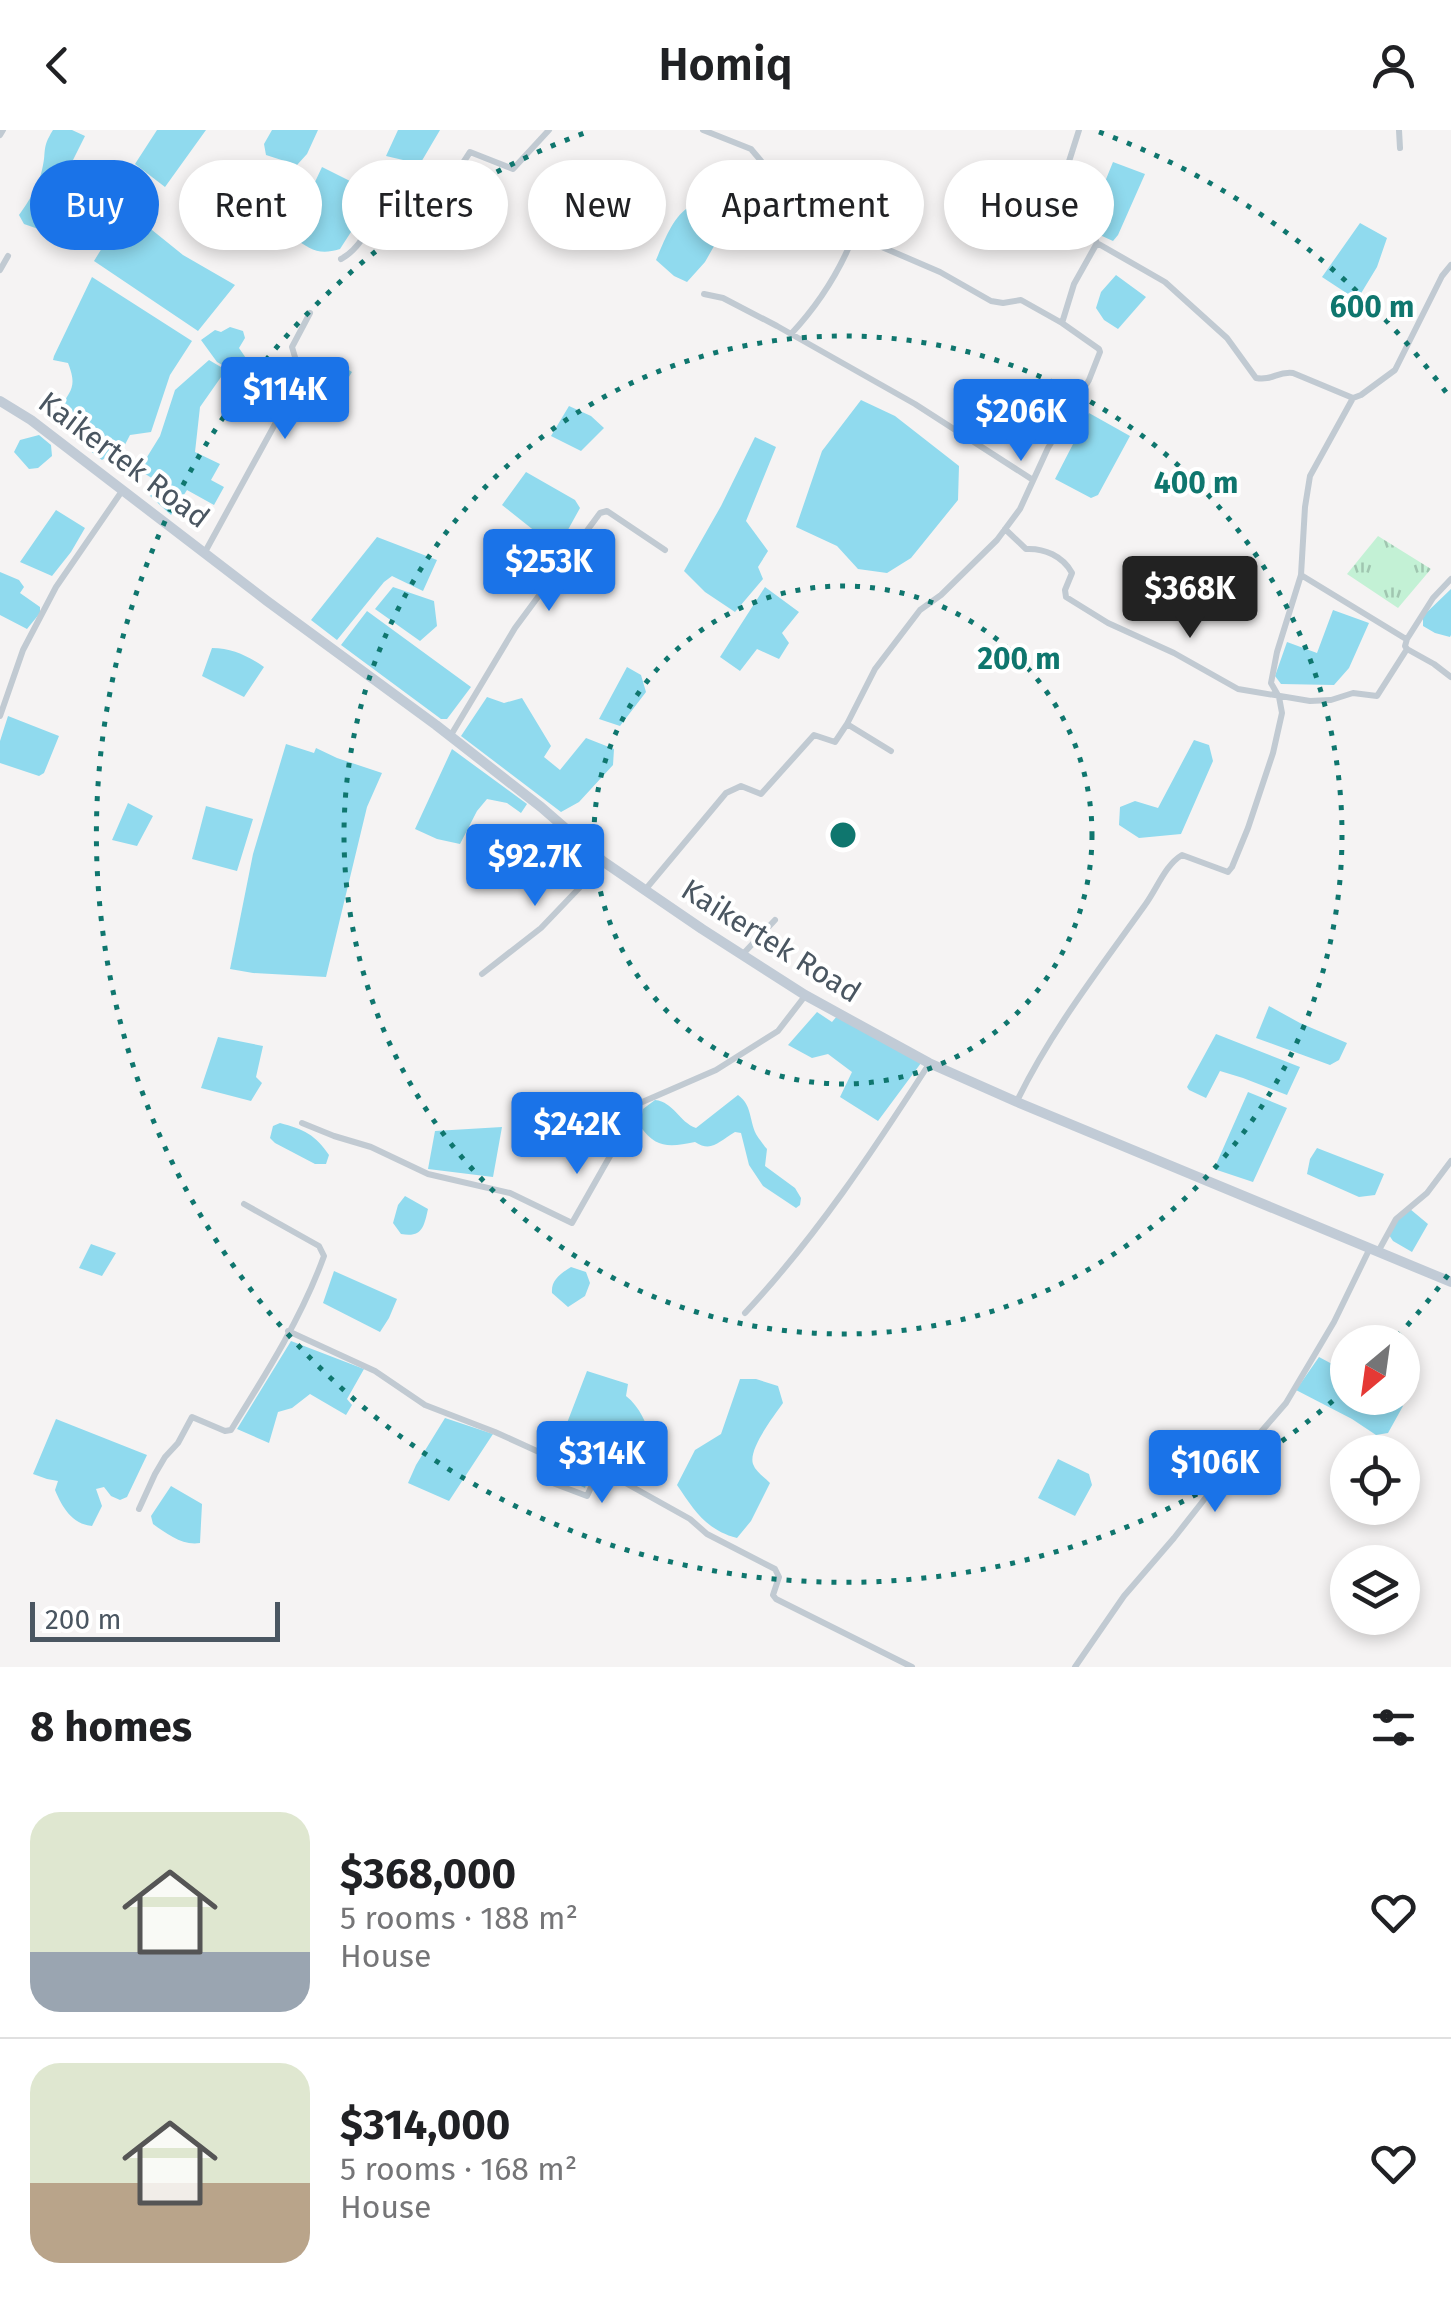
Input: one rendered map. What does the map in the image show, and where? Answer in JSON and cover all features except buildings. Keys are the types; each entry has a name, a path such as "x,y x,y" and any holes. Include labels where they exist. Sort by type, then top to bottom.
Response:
{"main road":[{"name":"Kaikertek Road","path":"0,401 31,420 450,736 604,862 806,995 929,1062 1016,1102 1451,1282"}],"street":[{"path":"341,259 360,242 400,170 450,183 470,152 513,169 549,130"},
{"path":"703,130 752,148 762,160"},
{"path":"1069,160 1079,130"},
{"path":"1398,130 1400,148"},
{"path":"791,334 813,310 848,250"},
{"path":"644,891 726,793 741,786 762,794 814,735 836,742 874,670 920,610 941,595 997,540 1020,509 1100,352 1062,323 1021,300 992,301 889,250"},
{"path":"1062,323 1074,284 1093,250"},
{"path":"1109,250 1165,282 1228,338 1256,378 1267,380 1292,373 1353,398"},
{"path":"0,270 8,256"},
{"path":"1016,1102 1031,1073 1174,860 1182,855 1228,872 1232,868 1273,752 1282,713 1279,696 1271,683 1301,574 1310,476 1353,398 1395,370 1451,265"},
{"path":"704,294 723,298 791,334 915,404 1034,480"},
{"path":"205,552 298,382 300,374 292,347 310,313"},
{"path":"0,716 23,650 56,587 123,490"},
{"path":"450,736 515,628 600,512 607,512 665,550"},
{"path":"1005,529 1026,549 1045,549 1068,565 1072,573 1064,590 1066,597 1108,623 1174,653 1238,689 1310,701 1353,694 1377,696 1406,649 1407,639 1433,598 1451,579"},
{"path":"1301,574 1407,639"},
{"path":"1406,649 1451,677"},
{"path":"847,724 891,751"},
{"path":"482,974 541,928 604,862"},
{"path":"742,954 775,920"},
{"path":"302,1123 371,1147 428,1174 510,1192 572,1222 618,1142 627,1116 640,1103 716,1070 778,1031 806,995"},
{"path":"745,1313 776,1280 852,1181 929,1062"},
{"path":"1074,1667 1124,1596 1286,1403 1375,1249 1396,1219 1427,1193 1451,1160"},
{"path":"139,1509 155,1474 192,1417 231,1430 317,1275 323,1251 320,1246 244,1204"},
{"path":"288,1331 374,1371 425,1405 550,1457 548,1480 567,1489 586,1496 598,1472 604,1470 774,1569 778,1577 773,1594 776,1598 912,1667"}],"green space":[{"path":"1378,536 1431,569 1398,608 1347,574"}],"water":[{"path":"53,130 72,130 85,136 73,160 44,160"},
{"path":"157,130 206,130 184,160 179,160 179,168 165,187 159,182 159,160 138,160"},
{"path":"272,130 318,130 302,160 266,155 264,144"},
{"path":"398,130 440,130 422,160 386,156"},
{"path":"1114,162 1145,174 1114,240"},
{"path":"322,167 342,177 342,246 320,251 317,250 322,250"},
{"path":"30,199 30,226 19,215"},
{"path":"685,210 686,250 712,250 687,282 656,260 660,250 666,250 666,237"},
{"path":"1360,223 1387,238 1377,267 1357,300 1322,277"},
{"path":"159,236 183,255 235,285 198,331 94,261 101,250 159,250"},
{"path":"1116,275 1146,297 1118,329 1104,320 1096,308 1101,292"},
{"path":"92,277 192,341 170,375 151,432 130,435 117,460 108,456 102,460 66,432 58,410 70,392 72,377 68,363 53,360 54,356"},
{"path":"230,327 243,331 245,338 239,348 250,364 238,374 217,362 201,340 215,330 221,332"},
{"path":"209,360 226,370 200,407 195,452 220,464 211,480 224,487 214,505 187,490 171,515 149,495 158,482 139,470 160,436 175,390"},
{"path":"328,362 352,372 339,393 319,380"},
{"path":"861,400 895,416 959,466 958,500 911,558 887,573 858,569 837,546 796,527 822,451"},
{"path":"569,406 591,416 604,428 581,451 551,436"},
{"path":"1089,413 1130,436 1098,495 1091,498 1055,479"},
{"path":"39,435 51,445 52,456 38,468 29,469 14,452 20,440"},
{"path":"755,437 776,447 746,521 768,551 758,567 763,579 735,612 705,592 684,571"},
{"path":"526,472 575,500 580,508 564,537 551,544 502,505"},
{"path":"56,510 85,528 52,576 20,562"},
{"path":"377,537 437,560 423,591 392,576 384,582 337,640 311,620"},
{"path":"0,572 19,580 24,587 20,593 40,607 40,613 27,629 0,615"},
{"path":"393,587 434,601 437,626 420,641 375,609"},
{"path":"765,587 799,612 782,633 789,643 779,659 757,649 740,671 720,657"},
{"path":"1451,589 1450,637 1423,626 1423,616"},
{"path":"1333,610 1369,623 1349,668 1334,685 1281,684 1275,676 1287,642 1317,653"},
{"path":"367,611 471,687 447,719 441,719 341,645"},
{"path":"212,648 240,653 264,667 244,697 202,676"},
{"path":"627,667 641,675 646,692 620,726 599,719"},
{"path":"487,697 504,703 522,698 551,746 544,757 560,770 586,738 614,749 613,765 579,802 561,812 461,736"},
{"path":"8,716 59,736 44,773 39,776 0,763 0,741"},
{"path":"1194,740 1209,745 1213,761 1181,834 1139,838 1119,825 1120,807 1135,801 1158,808"},
{"path":"286,744 314,753 316,748 382,773 367,807 326,977 230,969 253,854"},
{"path":"452,749 527,804 521,813 507,803 487,799 460,844 415,829"},
{"path":"128,803 153,816 137,846 112,840"},
{"path":"206,806 253,819 237,871 192,859"},
{"path":"1269,1006 1347,1043 1339,1060 1330,1065 1256,1038"},
{"path":"817,1012 832,1022 837,1016 921,1063 878,1121 840,1097 852,1072 828,1054 812,1058 788,1045"},
{"path":"1216,1034 1300,1067 1287,1095 1220,1071 1206,1098 1189,1090 1187,1087"},
{"path":"218,1037 263,1046 256,1077 262,1083 251,1101 201,1088"},
{"path":"1248,1092 1287,1108 1253,1182 1214,1169"},
{"path":"738,1095 746,1103 756,1134 767,1149 765,1166 795,1188 801,1198 796,1208 763,1186 749,1165 741,1133 735,1132 711,1146 695,1142 671,1145 652,1139 640,1126 643,1109 655,1100 667,1104 696,1128"},
{"path":"280,1123 314,1138 329,1155 326,1164 315,1164 275,1143 270,1138 273,1126"},
{"path":"502,1127 493,1177 428,1169 435,1131"},
{"path":"1317,1148 1384,1174 1375,1195 1359,1197 1307,1174"},
{"path":"405,1196 428,1209 418,1233 401,1234 393,1223"},
{"path":"1410,1209 1428,1224 1412,1252 1389,1235 1395,1222"},
{"path":"91,1244 116,1253 102,1276 79,1268"},
{"path":"571,1267 586,1272 590,1283 585,1296 568,1307 552,1293 552,1288 557,1278"},
{"path":"334,1271 397,1299 380,1332 323,1303"},
{"path":"291,1341 364,1369 347,1399 352,1405 346,1415 310,1394 292,1408 278,1412 269,1443 237,1429"},
{"path":"1319,1357 1330,1363 1330,1408 1296,1390"},
{"path":"587,1371 628,1384 626,1396 639,1410 652,1440 640,1462 616,1465 594,1460 585,1488 552,1472"},
{"path":"740,1379 778,1386 783,1403 752,1458 756,1470 770,1483 751,1521 737,1538 709,1524 677,1485 695,1450 721,1434"},
{"path":"1344,1415 1398,1415 1388,1433 1376,1435"},
{"path":"445,1418 493,1434 449,1501 408,1483"},
{"path":"56,1419 147,1455 127,1497 120,1500 104,1487 96,1489 102,1506 92,1526 73,1518 65,1508 55,1490 58,1481 33,1474"},
{"path":"1058,1459 1089,1474 1092,1485 1075,1516 1038,1498"},
{"path":"171,1486 202,1504 200,1543 181,1541 153,1524 151,1516"}]}
